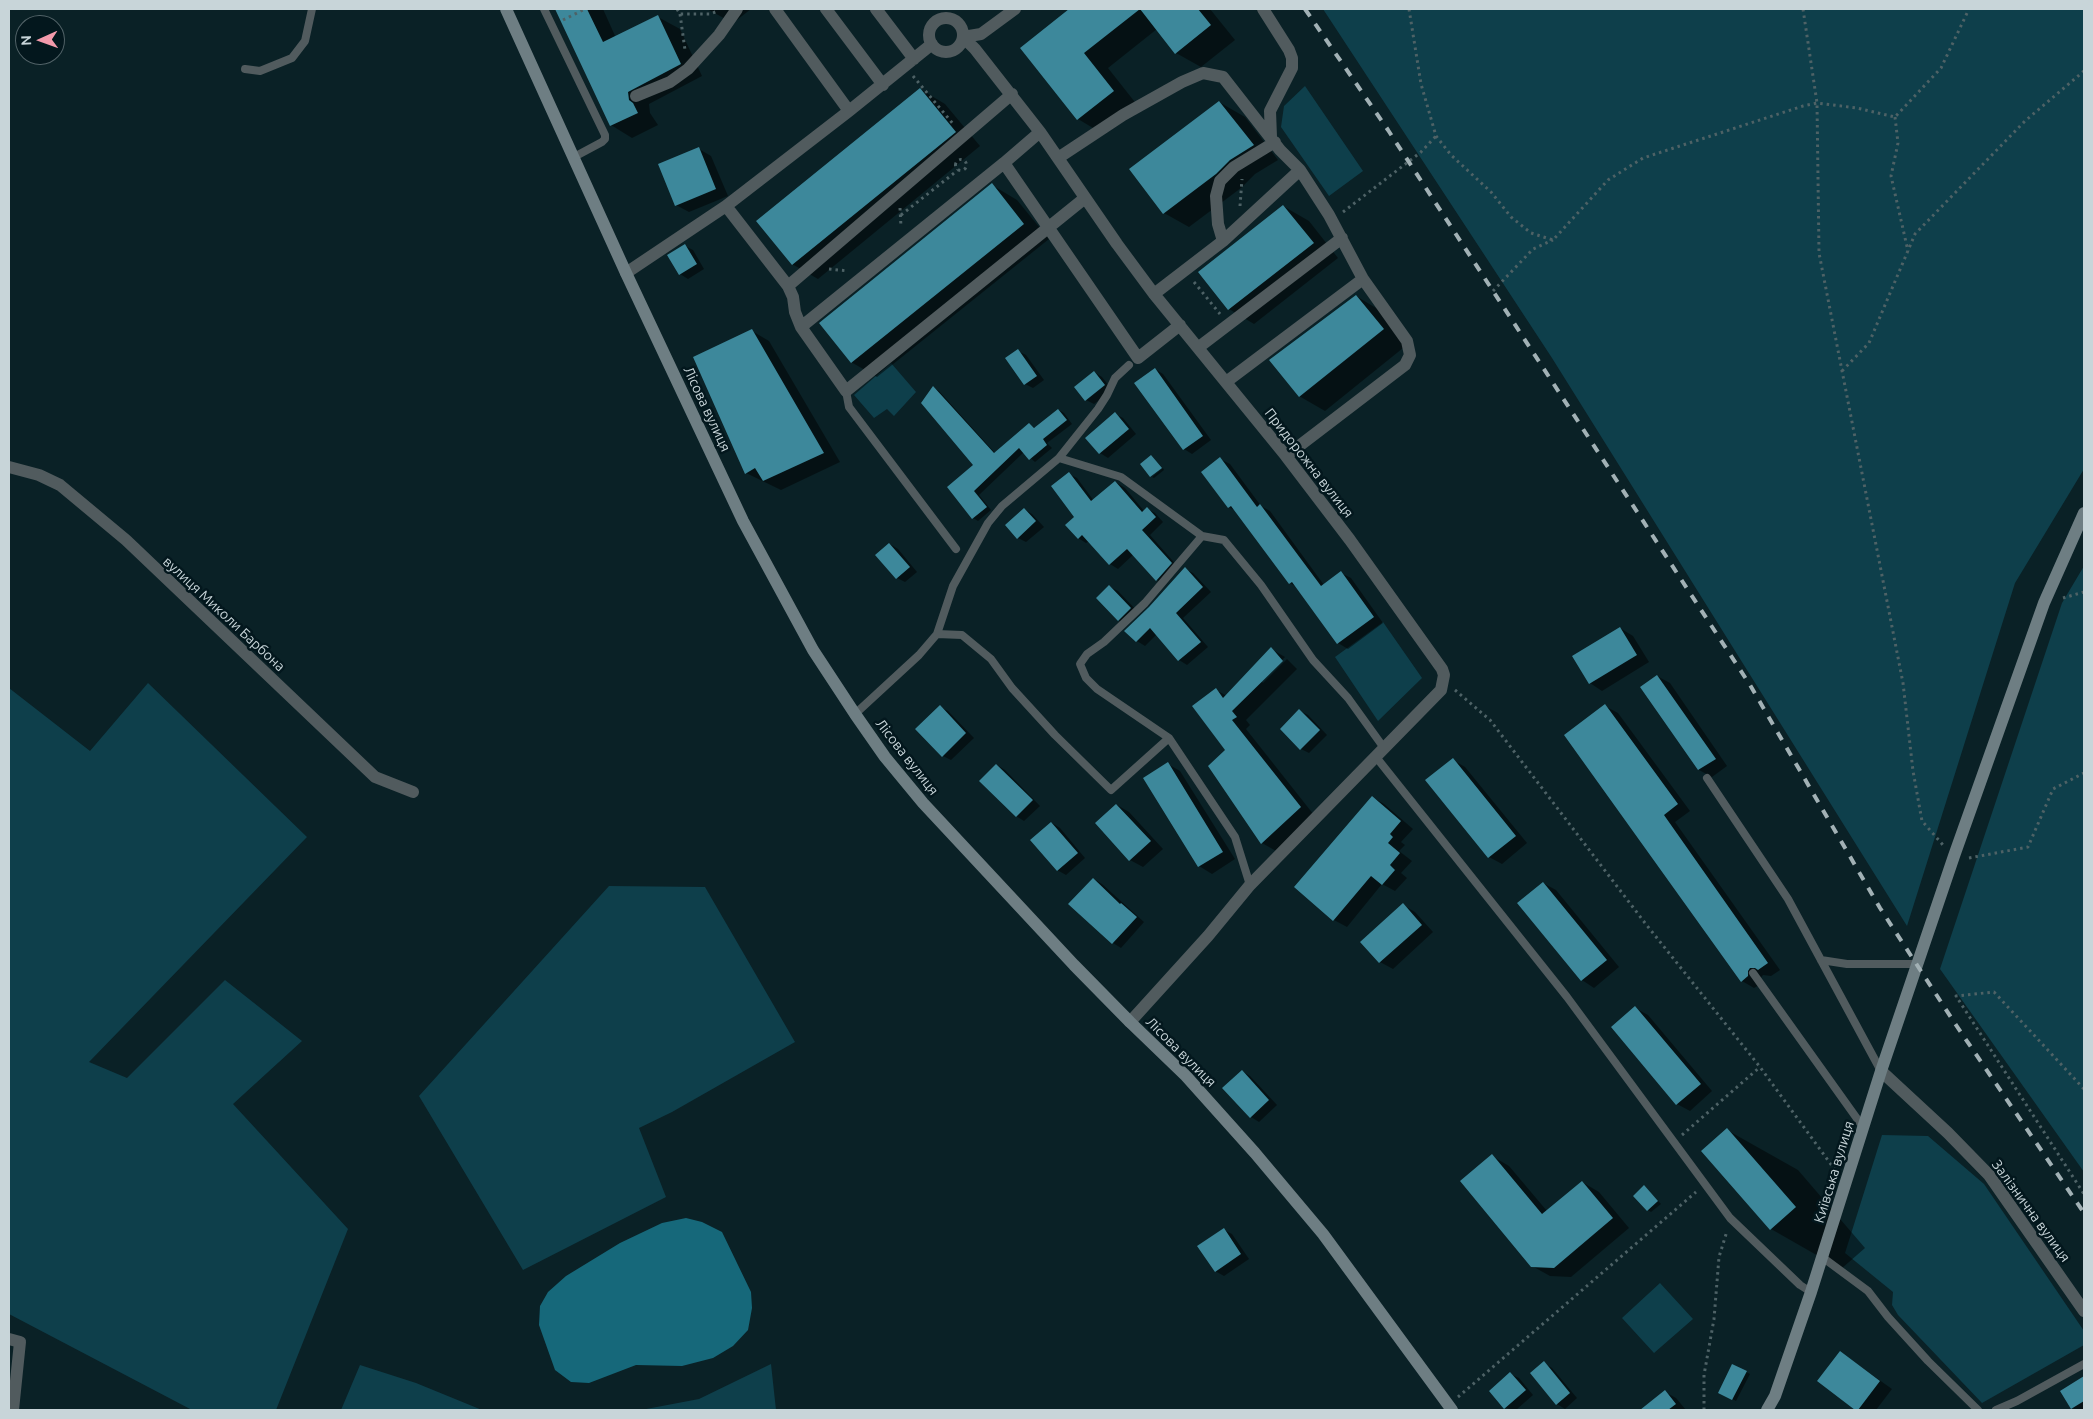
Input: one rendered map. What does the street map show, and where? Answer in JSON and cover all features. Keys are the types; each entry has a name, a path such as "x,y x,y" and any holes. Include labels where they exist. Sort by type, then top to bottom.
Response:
{"main road":[{"name":"Лісова вулиця","path":"506,9 626,272 744,521 813,650 855,714 885,757 923,803 1017,906 1130,1022 1186,1076 1292,1197 1370,1297 1450,1408"},
{"name":"Київська вулиця","path":"1767,1410 1775,1396 1812,1292 1881,1071 1954,856 2044,603 2084,513"}],"street":[{"path":"636,96 670,82 688,69 719,35 737,9"},
{"path":"776,9 849,111"},
{"path":"826,9 883,85"},
{"path":"876,9 910,63"},
{"path":"963,37 982,34 1015,9"},
{"path":"1263,9 1292,58 1292,68 1270,111 1273,140"},
{"path":"949,13 961,26 963,37 958,47 948,52 938,50 932,44 929,36 932,26 949,13"},
{"name":"Придорожна вулиця","path":"963,37 1012,94 1154,294 1286,456 1350,540 1442,669 1444,681"},
{"path":"626,272 726,206 883,85 932,44"},
{"path":"1058,158 1123,115 1182,82 1203,73 1223,77 1273,140 1300,170 1329,214 1363,279 1408,341 1410,354 1405,365 1286,456"},
{"path":"788,286 1012,94"},
{"path":"801,327 1040,132"},
{"path":"1223,242 1218,224 1216,196 1220,182 1234,167 1273,140"},
{"path":"1004,163 1138,358 1180,325"},
{"path":"1154,294 1223,242 1300,170"},
{"path":"726,206 788,286 801,327 846,391 1085,198"},
{"path":"1199,347 1342,238"},
{"path":"1226,382 1363,279"},
{"name":"вулиця Миколи Барбона","path":"9,467 39,475 60,485 126,540 375,777 413,792"},
{"path":"1130,1022 1208,936 1250,885 1440,690 1444,681"},
{"name":"Залізнична вулиця","path":"1881,1071 1948,1133 1989,1175 2084,1311"},
{"path":"9,1339 20,1342 13,1410"}],"lane":[{"path":"245,69 260,71 292,58 305,41 312,9"},
{"path":"544,9 605,139 574,157"},
{"path":"855,714 919,655 937,634 953,586 988,524 1002,506 1059,458 1098,409 1115,378 1129,365"},
{"path":"846,391 849,407 956,549"},
{"path":"1059,458 1121,477 1202,536 1224,540 1261,585 1313,660 1348,698 1380,753 1567,997 1730,1218 1800,1285 1812,1292"},
{"path":"1202,536 1145,603 1104,642 1087,654 1080,664 1086,678 1098,690 1169,738 1235,837 1250,885"},
{"path":"937,634 962,635 991,659 1012,688 1055,735 1112,790 1169,738"},
{"path":"1707,778 1788,899 1881,1071"},
{"path":"1821,960 1848,964 1918,964"},
{"path":"1753,973 1863,1127"},
{"path":"1822,1257 1868,1290 1888,1317 1921,1353 1978,1410"},
{"path":"1996,1410 2025,1397 2084,1364"}],"path":[{"path":"552,25 585,9"},
{"path":"677,9 680,14 688,69"},
{"path":"680,14 710,14 724,9"},
{"path":"1409,9 1421,84 1436,136 1450,155 1491,192 1511,217 1531,233 1553,240"},
{"path":"1803,9 1816,103 1819,253 1903,683 1913,770 1922,821 1954,856 1973,858 2028,847 2053,789 2084,772"},
{"path":"1908,253 1891,176 1898,143 1895,117 1941,68 1969,9"},
{"path":"910,63 962,136"},
{"path":"1841,372 1869,343 1915,234 1937,213 1979,166 2025,121 2084,71"},
{"path":"1494,291 1533,250 1553,240 1608,180 1643,158 1816,103 1857,108 1895,117"},
{"path":"1329,214 1339,215 1421,152 1436,136"},
{"path":"1238,227 1244,161"},
{"path":"901,215 958,170"},
{"path":"899,190 902,244"},
{"path":"808,268 867,272"},
{"path":"1185,270 1228,324"},
{"path":"1444,681 1490,720 1635,910 1760,1067 1846,1184"},
{"path":"2084,1089 1994,992 1956,996 2084,1194"},
{"path":"1674,1142 1760,1067"},
{"path":"1450,1408 1705,1185"},
{"path":"1704,1410 1704,1375 1714,1319 1720,1258 1730,1218"}],"shaded area":[{"path":"1323,9 2084,9 2084,469 2015,583 1907,926 1552,358"},
{"path":"1305,86 1363,171 1329,196 1281,127 1284,106"},
{"path":"891,363 916,392 894,416 887,409 874,418 854,395"},
{"path":"2084,566 2084,1172 1940,969 2062,603"},
{"path":"1383,622 1422,678 1378,721 1335,657"},
{"path":"148,683 307,837 89,1062 127,1078 225,980 302,1041 233,1104 348,1229 276,1410 192,1410 9,1314 9,688 90,751"},
{"path":"609,886 705,887 795,1042 672,1112 639,1128 666,1197 523,1270 419,1096"},
{"path":"1882,1135 1928,1136 1984,1184 2084,1331 2084,1345 1982,1403 1898,1315 1892,1305 1893,1292 1845,1253"},
{"path":"686,1218 702,1222 722,1232 751,1292 752,1308 748,1330 733,1346 713,1358 682,1366 636,1365 589,1383 571,1382 555,1370 539,1325 540,1306 548,1292 566,1276 620,1243 662,1223"},
{"path":"1660,1283 1693,1319 1654,1353 1622,1318"},
{"path":"771,1364 776,1410 641,1410 699,1399"},
{"path":"360,1365 416,1383 482,1410 341,1410"}],"building":[{"path":"555,9 587,9 603,42 658,15 681,64 628,92 629,100 633,103 638,113 610,126"},
{"path":"1069,9 1140,9 1084,53 1114,91 1077,120 1020,48"},
{"path":"1140,9 1198,9 1211,25 1175,54"},
{"path":"920,88 956,132 792,265 756,221"},
{"path":"1219,101 1254,145 1230,160 1216,174 1163,214 1129,169"},
{"path":"699,147 716,189 675,206 658,164"},
{"path":"992,183 1024,224 851,363 819,323"},
{"path":"1283,205 1314,243 1228,310 1198,272"},
{"path":"685,244 697,264 679,275 667,255"},
{"path":"1356,295 1384,329 1299,397 1269,360"},
{"path":"752,329 824,453 763,481 755,468 745,474 693,357"},
{"path":"1018,349 1037,376 1024,385 1005,358"},
{"path":"1155,368 1203,436 1183,450 1134,383"},
{"path":"1094,371 1105,385 1085,401 1074,387"},
{"path":"933,386 994,453 1029,423 1034,428 1058,409 1067,420 1043,439 1047,445 1029,460 1019,448 974,491 987,507 972,519 947,487 973,465 921,403"},
{"path":"1115,412 1129,429 1099,454 1085,438"},
{"path":"1151,455 1162,468 1150,477 1140,464"},
{"path":"1220,457 1257,507 1260,504 1321,586 1341,571 1374,617 1337,644 1292,582 1289,584 1231,506 1228,508 1201,472"},
{"path":"1069,472 1091,501 1115,481 1142,512 1147,507 1156,517 1142,530 1172,563 1156,581 1127,549 1109,565 1082,535 1078,539 1065,525 1074,517 1051,486"},
{"path":"1024,508 1036,521 1017,539 1005,525"},
{"path":"889,543 910,567 896,579 875,555"},
{"path":"1185,567 1203,587 1176,613 1201,642 1178,661 1150,628 1136,642 1124,631 1149,607"},
{"path":"1109,585 1131,608 1118,621 1096,598"},
{"path":"1620,627 1637,655 1589,684 1572,656"},
{"path":"1271,647 1283,661 1232,711 1237,717 1232,720 1301,807 1261,844 1208,766 1225,750 1192,706 1216,688 1223,698"},
{"path":"1657,675 1716,759 1698,770 1640,687"},
{"path":"1605,704 1678,804 1664,815 1768,963 1758,970 1750,968 1748,976 1741,982 1564,735"},
{"path":"940,705 966,733 942,757 915,729"},
{"path":"1299,709 1320,730 1300,750 1280,729"},
{"path":"1453,758 1516,836 1488,858 1425,780"},
{"path":"1168,762 1223,852 1198,867 1143,778"},
{"path":"996,764 1033,800 1016,817 979,781"},
{"path":"1372,796 1401,821 1390,834 1393,837 1388,843 1400,853 1390,865 1395,870 1382,885 1371,876 1333,921 1294,887"},
{"path":"1116,804 1151,841 1129,861 1095,823"},
{"path":"1051,822 1078,853 1057,871 1030,840"},
{"path":"1093,878 1120,904 1137,917 1112,944 1068,904"},
{"path":"1543,882 1607,960 1581,981 1517,903"},
{"path":"1403,903 1422,925 1379,963 1360,942"},
{"path":"1635,1006 1701,1084 1676,1105 1611,1027"},
{"path":"1242,1070 1269,1100 1250,1118 1222,1088"},
{"path":"1727,1128 1796,1207 1770,1230 1701,1151"},
{"path":"1492,1154 1542,1214 1582,1181 1613,1218 1554,1268 1531,1267 1460,1181"},
{"path":"1644,1185 1658,1201 1647,1211 1633,1196"},
{"path":"1224,1228 1241,1254 1215,1272 1197,1246"},
{"path":"1840,1351 1880,1381 1858,1410 1855,1410 1817,1381"},
{"path":"1544,1361 1570,1393 1556,1405 1530,1373"},
{"path":"1732,1364 1747,1371 1732,1400 1718,1393"},
{"path":"1510,1372 1526,1390 1504,1409 1489,1391"},
{"path":"2084,1376 2084,1401 2071,1409 2060,1391"},
{"path":"1665,1390 1676,1404 1668,1410 1640,1410"}],"railway":[{"path":"1305,9 1388,130 1750,685 1880,908 1956,1025 2084,1213"}]}
